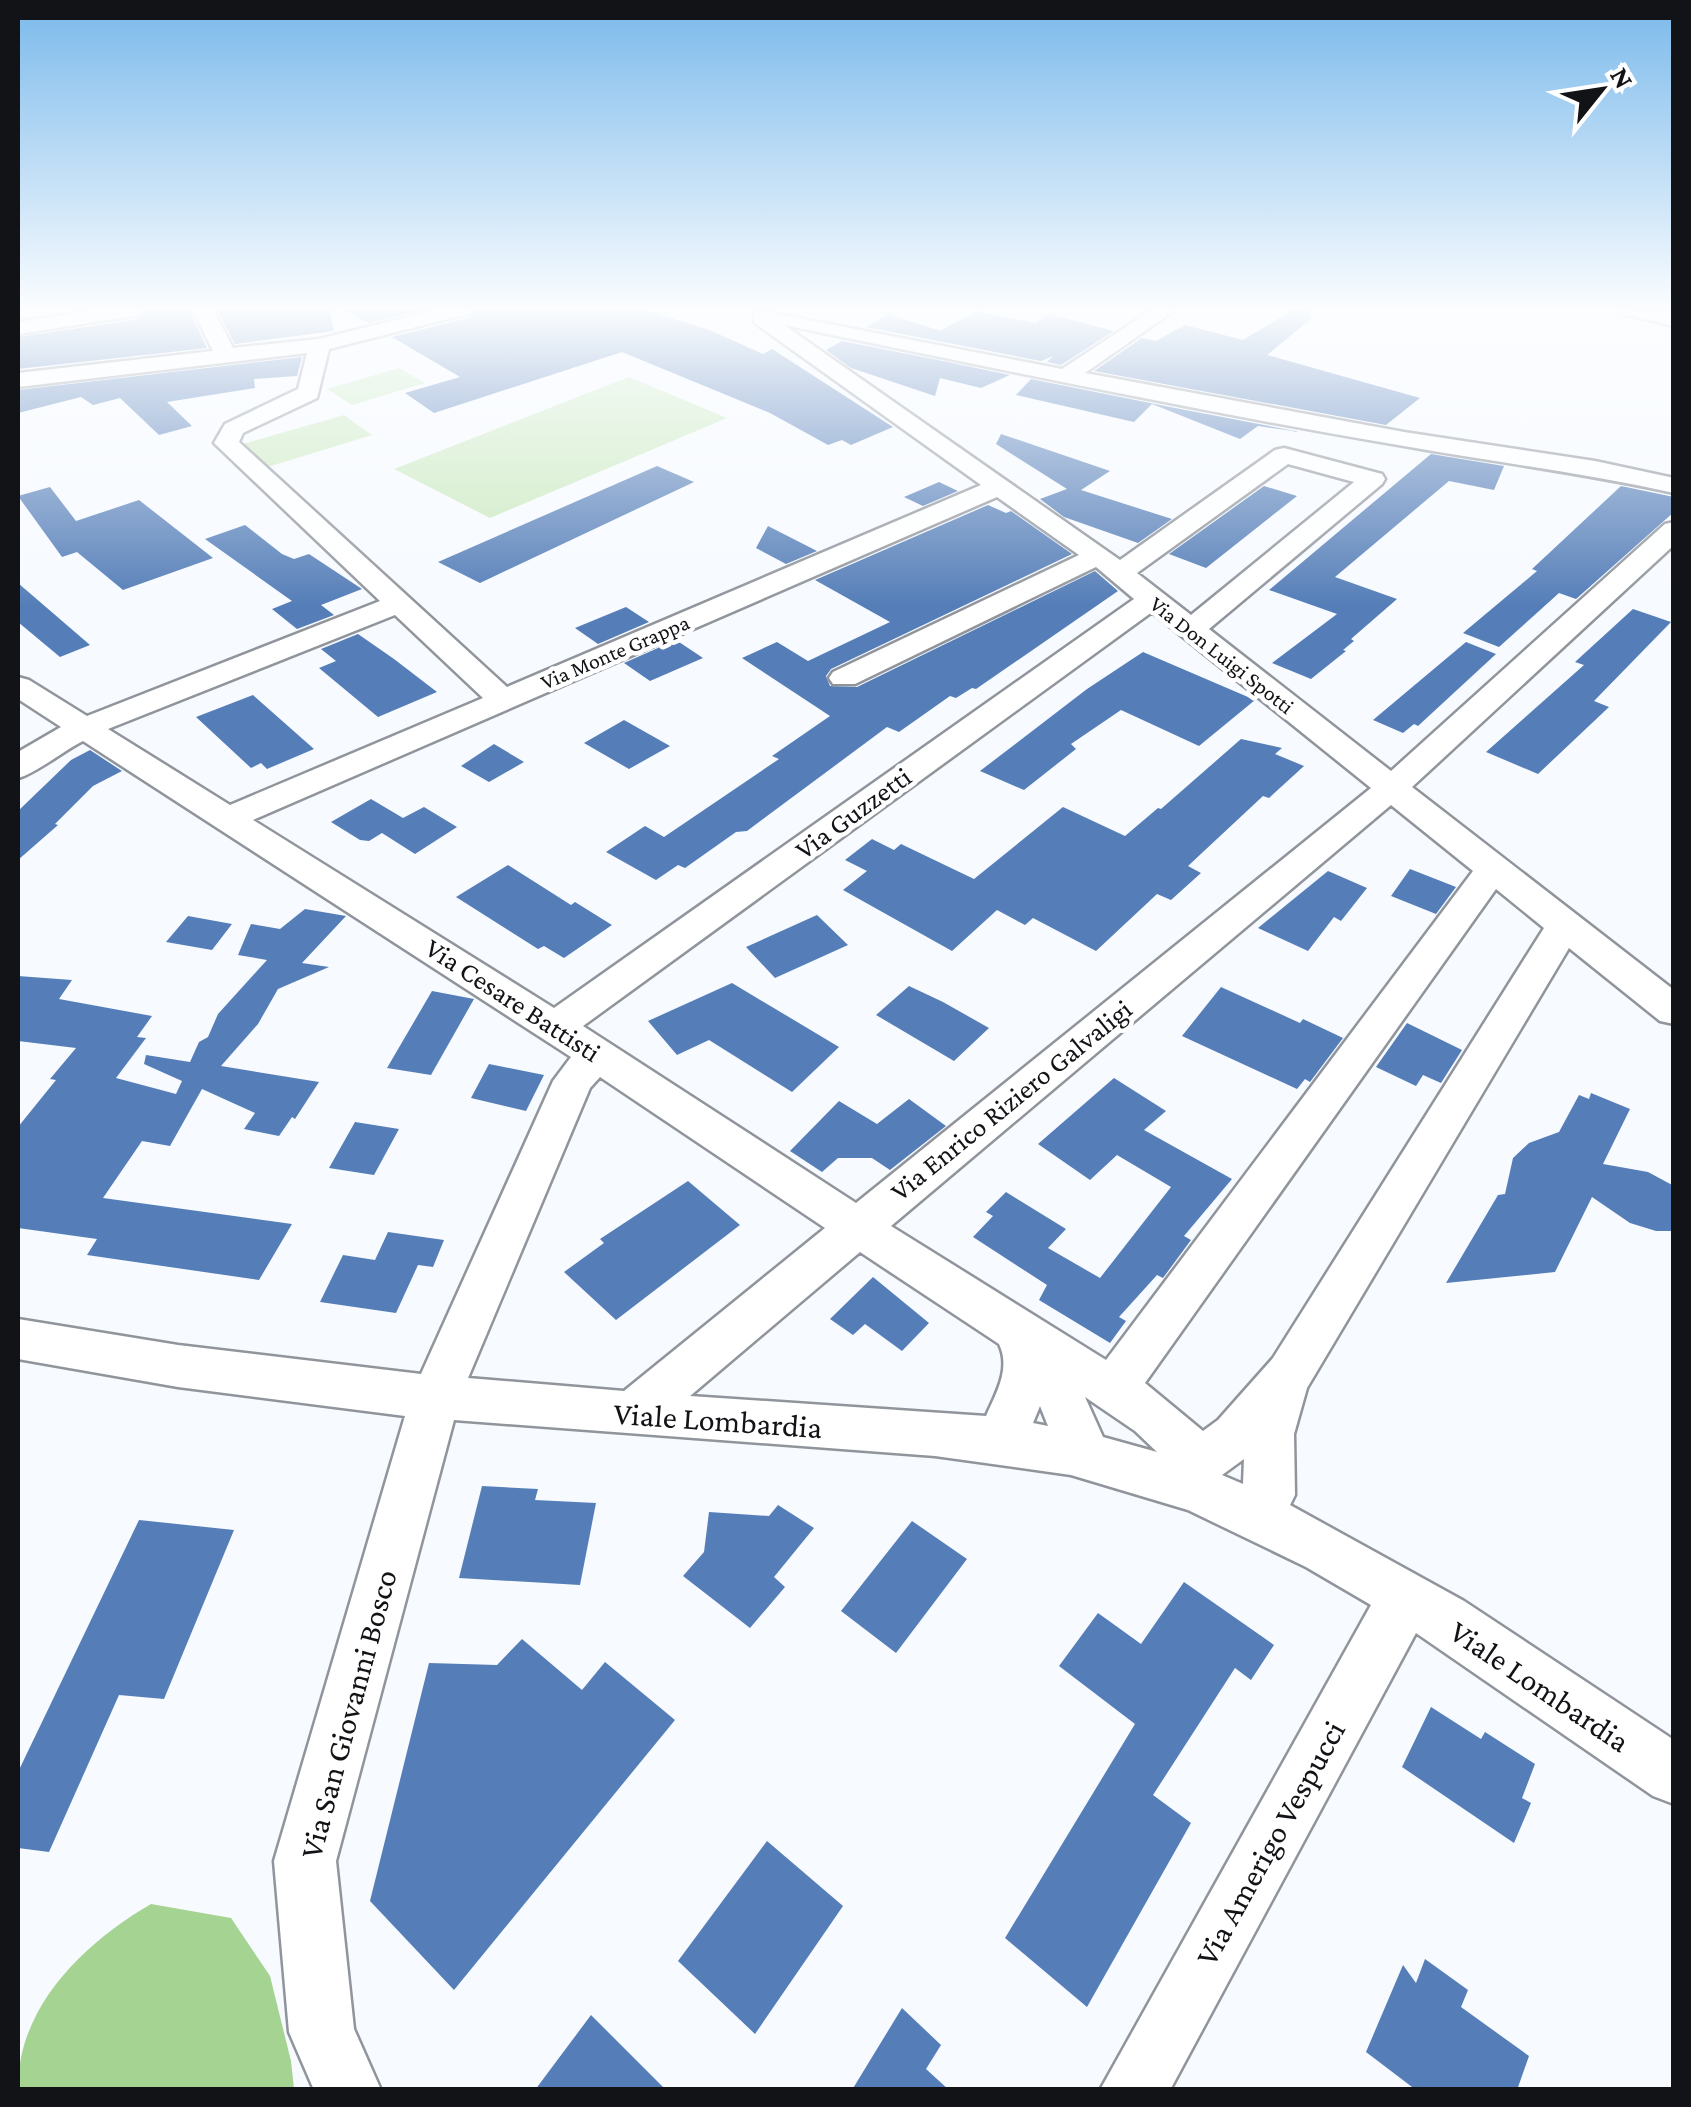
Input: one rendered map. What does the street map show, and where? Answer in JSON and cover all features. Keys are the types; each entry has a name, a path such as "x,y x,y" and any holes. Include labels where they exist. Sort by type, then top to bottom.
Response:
{"street":[{"path":"277,408 233,429 226,443 503,700"},
{"name":"Via Don Luigi Spotti","path":"899,408 1108,565 1674,1012"},
{"path":"1242,408 1595,468 1674,486"},
{"path":"844,678 1108,565 1284,455 1373,479 1173,616"},
{"path":"1173,616 1320,496 1259,473"},
{"name":"Via Monte Grappa","path":"230,818 1000,486"},
{"name":"Via Enrico Riziero Galvaligi","path":"632,1414 1391,788 1674,530"},
{"path":"18,768 40,750 84,728 399,603"},
{"name":"Via Guzzetti","path":"555,1026 1173,616"},
{"name":"Via Cesare Battisti","path":"18,686 555,1026 859,1226 1016,1336 1113,1389 1166,1426 1201,1461"},
{"path":"1113,1389 1492,870"},
{"path":"1269,1495 1273,1412 1290,1372 1563,927"},
{"path":"435,1398 572,1081 597,1054"},
{"path":"1002,1440 1027,1375 1016,1336"},
{"name":"Via Cesare Battisti","path":"1016,1336 1054,1382 1083,1448"},
{"name":"Viale Lombardia","path":"18,1339 97,1354 435,1398 1083,1448 1136,1443 1201,1461 1269,1495 1406,1597 1674,1775"},
{"path":"1201,1461 1236,1436 1290,1372"},
{"name":"Via San Giovanni Bosco","path":"348,2090 322,2032 305,1861 435,1398"},
{"name":"Viale Lombardia","path":"1083,1448 1200,1490 1406,1597"},
{"name":"Via Amerigo Vespucci","path":"1133,2090 1406,1597"}],"green space":[{"path":"549,408 704,408 727,418 490,518 394,469"},
{"path":"344,415 372,435 261,469 236,446"},
{"path":"151,1904 231,1918 270,1976 294,2089 18,2089 29,2031 59,1980 102,1938"}],"building":[{"path":"131,408 174,408 192,426 159,435"},
{"path":"759,408 864,408 893,427 851,445 842,440 828,445"},
{"path":"1074,408 1148,408 1134,422"},
{"path":"1163,408 1300,432 1258,426 1240,439"},
{"path":"1296,408 1407,408 1386,425"},
{"path":"1001,434 1110,471 1081,490 1172,519 1138,543 1064,517 1040,499 1067,489 996,444"},
{"path":"1431,454 1504,466 1494,490 1449,481 1335,577 1397,599 1351,639 1354,641 1343,650 1346,651 1311,679 1272,663 1337,614 1269,590"},
{"path":"657,466 694,482 480,583 438,562"},
{"path":"939,482 958,491 923,506 904,497"},
{"path":"1264,486 1297,496 1206,568 1169,554"},
{"path":"1621,486 1674,497 1674,512 1576,599 1559,593 1499,647 1463,633 1537,571 1532,569"},
{"path":"50,487 76,521 139,500 213,558 123,590 77,552 62,557 18,496"},
{"path":"988,505 1006,513 1011,511 1072,554 831,669 826,676 830,686 857,687 1095,571 1118,591 976,689 956,698 950,696 899,732 887,727 747,831 736,832 685,868 678,865 656,880 606,852 645,826 664,837 779,759 772,756 830,716 742,658 777,642 808,661 890,622 815,580"},
{"path":"245,525 282,554 294,559 309,554 362,589 321,605 334,615 297,629 272,609 292,601 205,539"},
{"path":"768,526 817,551 786,564 756,548"},
{"path":"18,583 90,645 60,657 18,622"},
{"path":"626,607 649,622 598,644 575,628"},
{"path":"1633,609 1671,622 1594,701 1609,707 1538,774 1486,752 1584,665 1575,662"},
{"path":"358,634 437,692 378,717 319,668 336,661 321,649"},
{"path":"676,640 703,658 650,681 624,663"},
{"path":"1466,642 1496,654 1418,726 1414,724 1403,733 1373,720"},
{"path":"1143,652 1255,700 1199,746 1121,710 1071,744 1076,749 1024,790 980,771 1087,689"},
{"path":"253,695 314,749 267,769 261,763 251,768 196,717"},
{"path":"624,720 670,746 629,769 584,743"},
{"path":"1241,739 1282,748 1275,754 1304,766 1269,798 1263,796 1188,866 1201,873 1171,900 1157,894 1096,951 1033,918 1025,925 997,910 952,951 843,890 867,871 845,860 872,839 894,850 901,844 974,879 1063,807 1125,836"},
{"path":"494,744 524,762 489,782 461,766"},
{"path":"90,750 122,771 93,786 55,824 58,825 18,860 18,811 71,760"},
{"path":"371,799 403,818 424,807 457,827 415,854 382,833 369,841 360,840 331,822"},
{"path":"508,865 571,905 575,902 612,925 564,958 544,946 538,949 456,897"},
{"path":"1410,869 1456,887 1436,914 1391,896"},
{"path":"1328,871 1367,888 1341,921 1334,917 1308,951 1258,928"},
{"path":"305,909 346,916 302,963 329,967 278,989 258,1024 221,1066 319,1082 295,1119 292,1117 279,1136 244,1129 255,1113 202,1089 170,1146 142,1141 103,1198 292,1224 259,1280 87,1255 97,1239 18,1228 18,1127 76,1048 18,1041 18,976 72,980 59,999 152,1016 137,1037 146,1038 116,1078 176,1094 182,1081 144,1064 146,1055 190,1062 218,1014 267,960 238,955 251,924 280,929"},
{"path":"817,915 848,945 775,978 746,947"},
{"path":"188,916 232,924 212,950 166,942"},
{"path":"732,983 839,1047 792,1092 709,1040 677,1055 648,1021"},
{"path":"909,986 989,1028 954,1061 876,1015"},
{"path":"1221,987 1343,1038 1310,1082 1305,1079 1297,1089 1182,1036"},
{"path":"432,991 474,999 431,1075 387,1068"},
{"path":"1407,1023 1462,1050 1441,1083 1423,1075 1416,1086 1376,1067"},
{"path":"489,1064 544,1075 526,1111 471,1098"},
{"path":"1114,1078 1166,1111 1144,1130 1232,1179 1184,1236 1191,1240 1163,1278 1157,1275 1119,1317 1126,1321 1110,1343 1039,1300 1047,1285 973,1237 993,1216 986,1212 1006,1192 1066,1229 1048,1248 1100,1278 1171,1187 1117,1155 1090,1180 1038,1144"},
{"path":"1591,1093 1630,1109 1603,1164 1648,1172 1674,1186 1674,1231 1656,1231 1630,1223 1592,1197 1555,1272 1446,1283 1498,1195 1505,1194 1513,1158 1529,1143 1559,1132 1579,1095 1589,1099"},
{"path":"909,1099 946,1126 890,1170 872,1158 838,1158 822,1172 790,1151 839,1101 877,1124"},
{"path":"355,1122 399,1129 374,1175 329,1168"},
{"path":"688,1181 740,1225 616,1320 564,1272 604,1243 600,1239"},
{"path":"388,1232 444,1240 433,1267 418,1265 396,1313 320,1302 343,1255 375,1260"},
{"path":"873,1277 929,1323 902,1351 865,1324 853,1335 830,1319"},
{"path":"482,1486 538,1489 535,1500 596,1503 580,1585 459,1578"},
{"path":"778,1505 814,1528 774,1577 785,1587 750,1628 683,1576 704,1552 709,1512 769,1516"},
{"path":"139,1520 234,1530 164,1699 119,1695 49,1852 18,1848 18,1772"},
{"path":"912,1521 967,1559 896,1653 841,1611"},
{"path":"1184,1582 1274,1645 1251,1680 1235,1668 1153,1795 1191,1823 1087,2007 1005,1938 1135,1724 1059,1666 1098,1613 1141,1644"},
{"path":"522,1639 582,1690 605,1662 675,1720 454,1990 370,1901 429,1663 497,1665"},
{"path":"1431,1707 1481,1739 1485,1732 1535,1764 1522,1798 1531,1803 1514,1843 1402,1767"},
{"path":"767,1841 843,1906 755,2034 678,1961"},
{"path":"1425,1959 1468,1990 1461,2007 1529,2056 1517,2090 1416,2090 1366,2052 1403,1965 1416,1983"},
{"path":"902,2008 941,2045 926,2069 949,2090 852,2090"},
{"path":"591,2015 666,2090 535,2090"}]}
